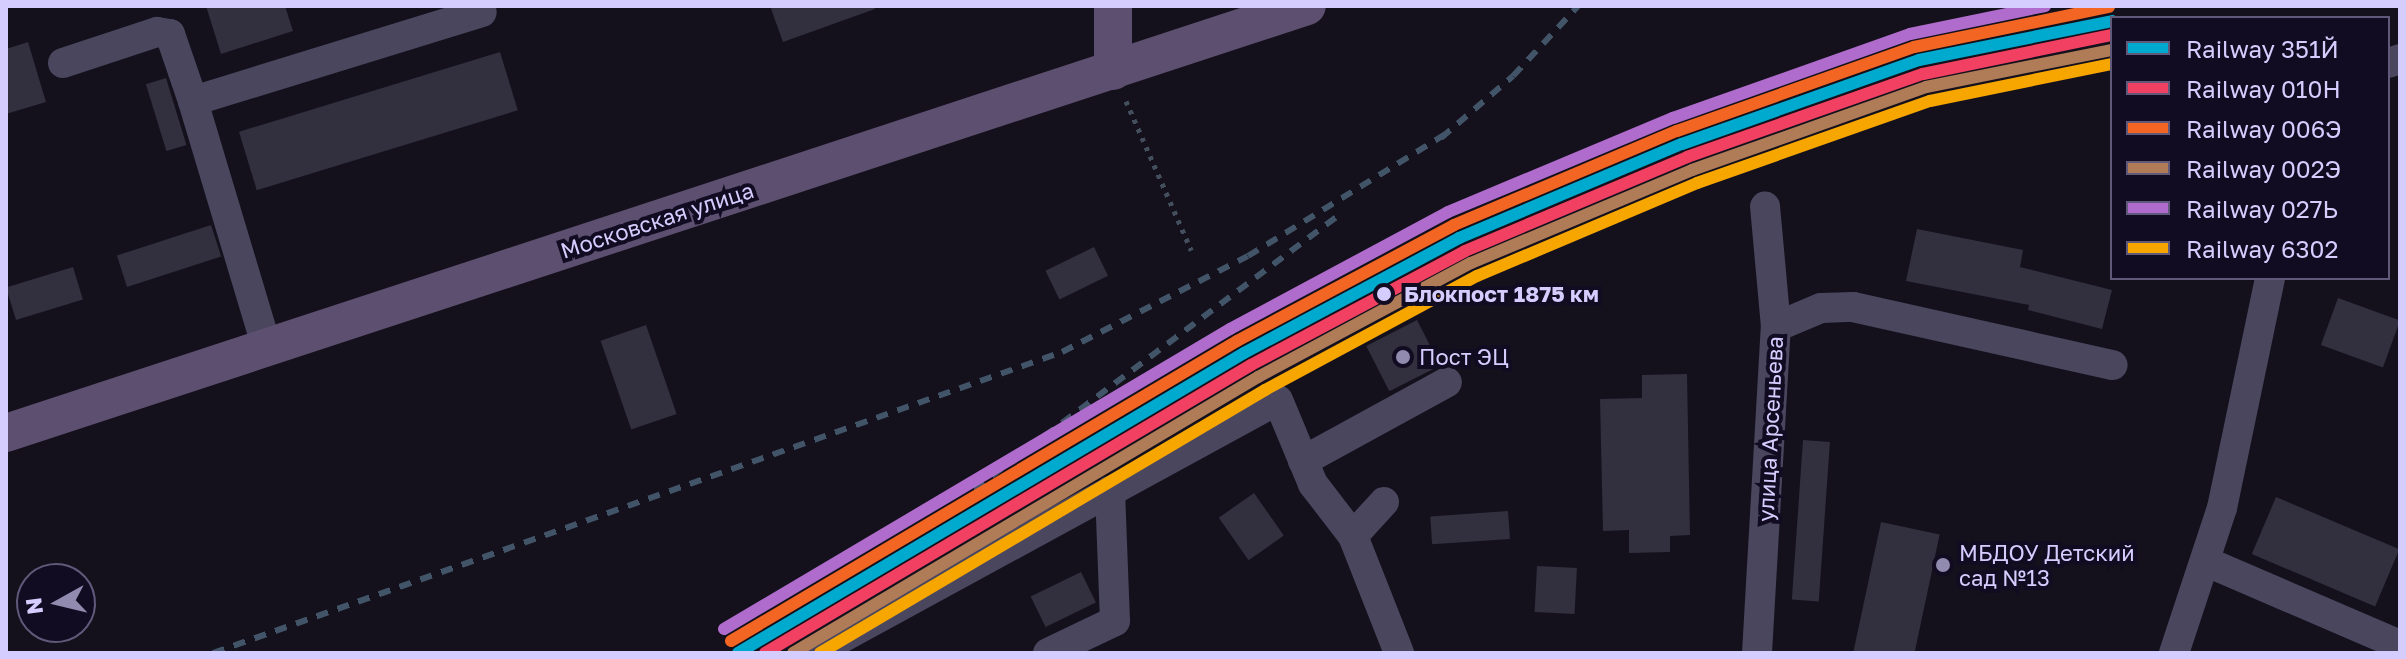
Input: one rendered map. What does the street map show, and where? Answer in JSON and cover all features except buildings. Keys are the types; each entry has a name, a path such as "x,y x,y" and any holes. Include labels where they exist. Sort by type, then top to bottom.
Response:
{"main road":[{"path":"1113,6 1113,71"},
{"name":"Московская улица","path":"6,433 1307,6"}],"street":[{"path":"193,101 482,12"},
{"path":"63,63 157,32 170,34 267,348"},
{"name":"улица Арсеньева","path":"1757,653 1776,327 1765,206"},
{"path":"2174,653 2207,562 2270,280"},
{"path":"1776,327 1821,308 1853,307 2113,365"},
{"path":"1303,461 1447,382"},
{"path":"814,653 1278,400 1303,461 1353,536 1399,653"},
{"path":"1048,653 1115,621 1110,491"},
{"path":"1353,536 1384,502"},
{"path":"2207,562 2400,645"}],"path":[{"path":"1113,71 1191,250"}],"railway":[{"path":"1441,138 1513,76 1578,6"},
{"path":"213,653 1062,352 1248,256 1449,132"},
{"path":"974,489 1342,213"}],"rail line":[{"name":"027Ь","path":"724,629 1230,329 1448,212 1673,118 1910,34 2045,6"},
{"name":"006Э","path":"731,641 1237,341 1454,225 1677,131 1914,47 2109,7"},
{"name":"351Й","path":"738,653 1244,353 1459,238 1682,144 1919,60 2110,21"},
{"name":"010Н","path":"765,653 1251,365 1465,251 1687,157 1923,74 2110,35"},
{"name":"002Э","path":"793,653 1258,377 1471,263 1692,170 1926,87 2110,50"},
{"name":"6302","path":"820,653 1265,390 1477,276 1697,183 1930,101 2110,64"}],"place":[{"name":"Блокпост 1875 км","path":"1384,294"},
{"name":"Пост ЭЦ","path":"1403,357"},
{"name":"МБДОУ Детский сад №13","path":"1943,565"}]}
